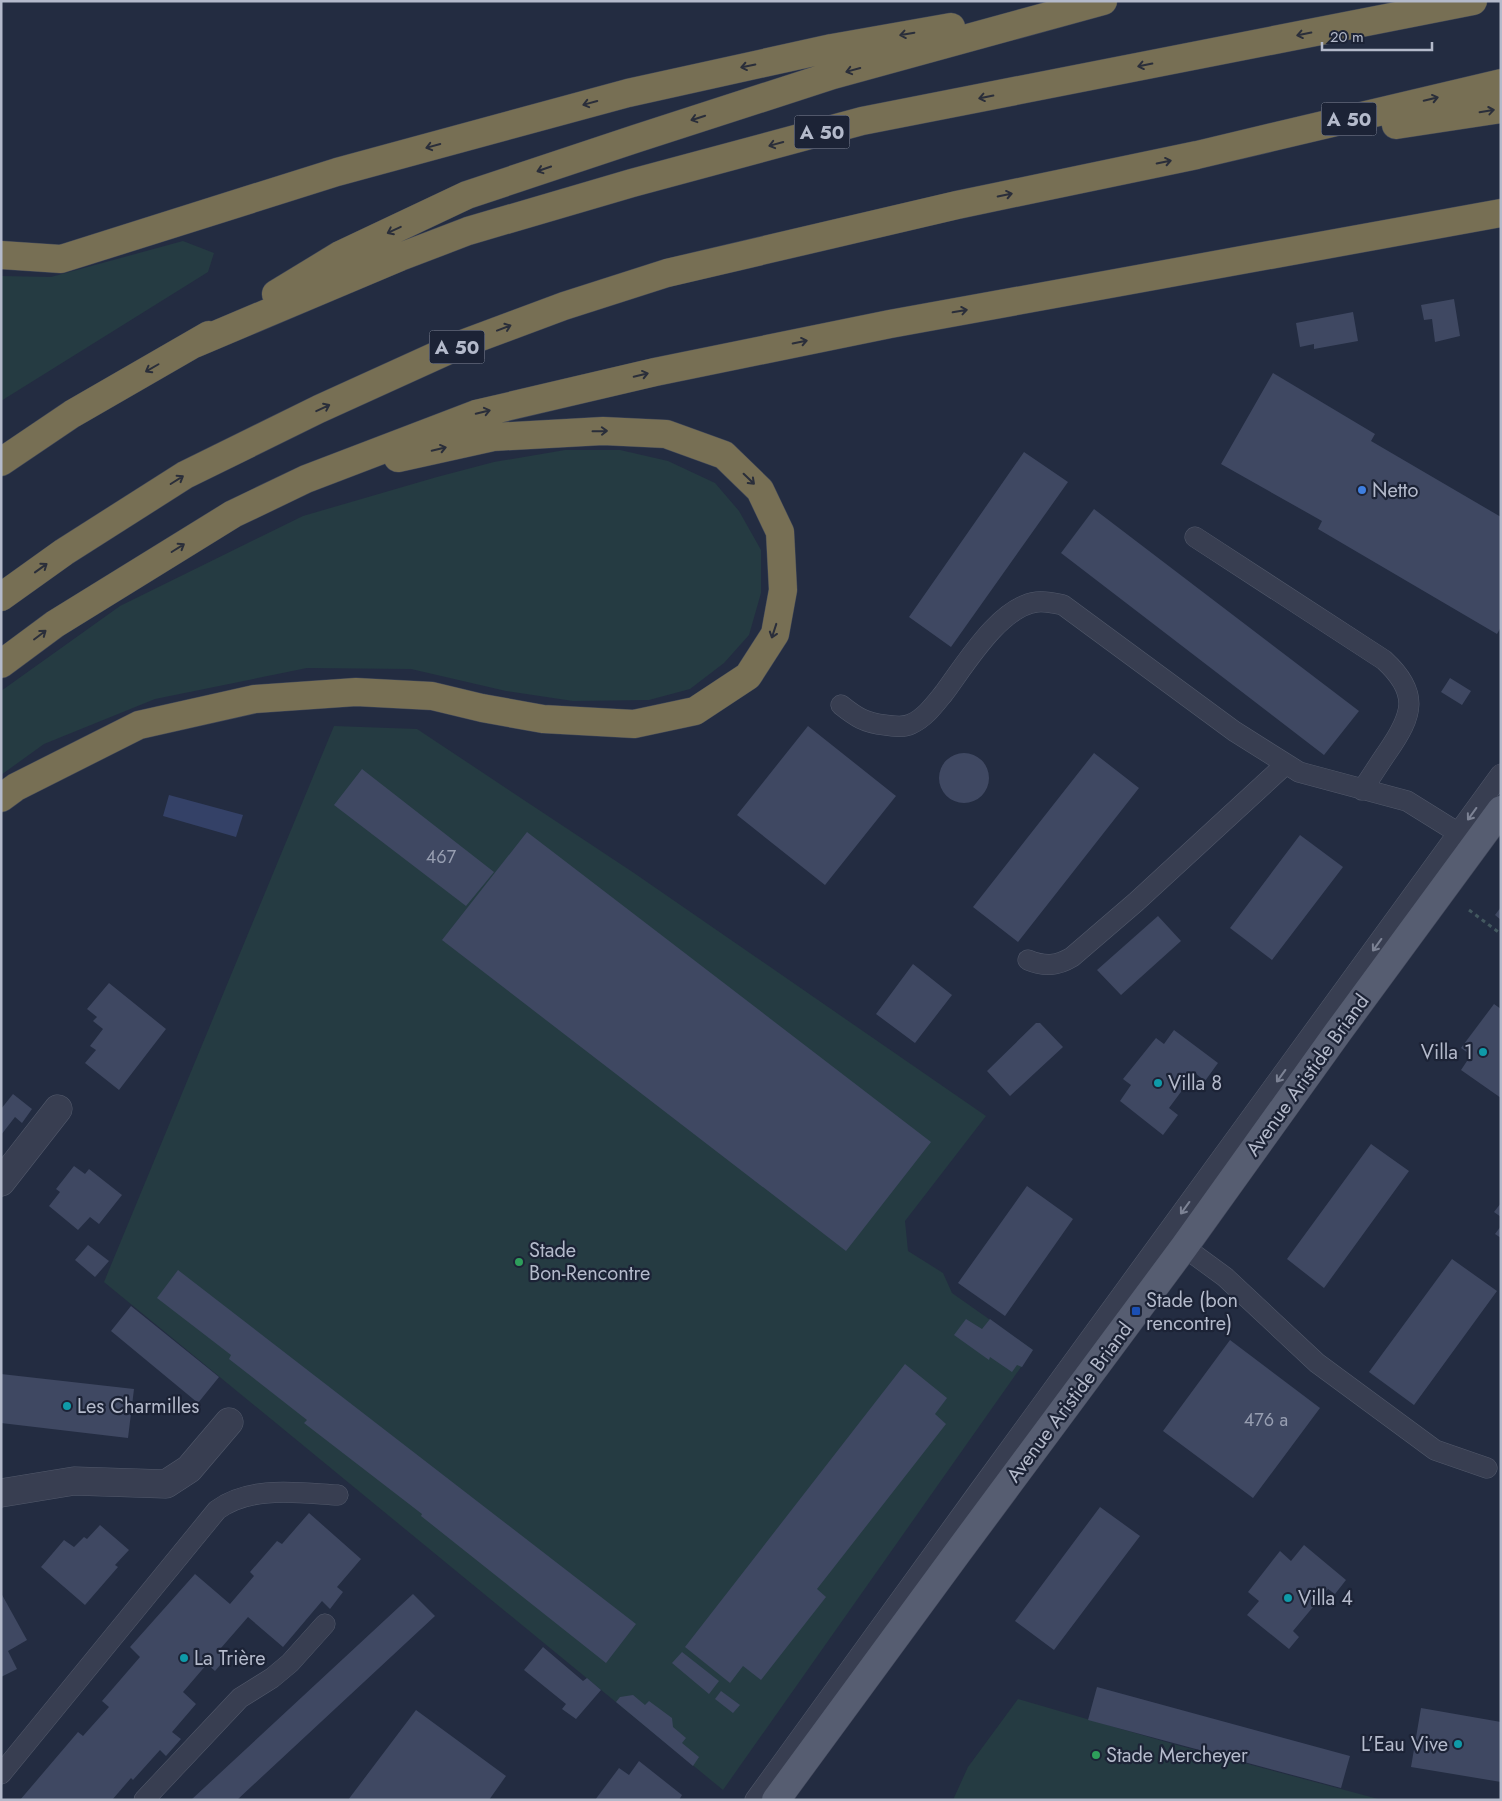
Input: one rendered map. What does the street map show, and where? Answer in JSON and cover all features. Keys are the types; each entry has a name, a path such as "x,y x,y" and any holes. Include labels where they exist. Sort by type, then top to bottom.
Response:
{"highway":[{"path":"1,255 61,259 337,172 628,93 832,48 1093,1"},
{"path":"194,344 340,255 467,195 833,75 1103,1"},
{"name":"A 50","path":"1,462 72,414 194,344 400,257 468,231 632,183 853,123 1472,1"},
{"name":"A 50","path":"1,597 64,552 185,475 319,409 462,344 564,306 667,273 734,257 957,204 1197,155 1501,83"},
{"path":"1197,155 1501,108"},
{"path":"1,664 55,624 233,514 306,479 476,414 656,372 890,324 1501,213"},
{"path":"1,798 16,787 139,725 255,699 356,692 432,696 482,708 543,719 634,724 694,711 748,676 775,634 783,590 780,532 760,490 724,455 666,434 603,431 493,437 306,479"}],"main road":[{"name":"Avenue Aristide Briand","path":"776,1800 1184,1247 1442,890 1467,838 1501,810"}],"street":[{"path":"1,1182 58,1109"},
{"path":"1,1493 74,1481 166,1484 189,1469 229,1422"}],"lane":[{"path":"1195,537 1384,660 1398,673 1404,685 1409,706 1408,717 1400,734 1362,790"},
{"path":"840,705 856,717 870,723 899,727 910,725 921,718 936,702 1002,620 1021,606 1047,601 1063,605 1234,731 1299,772 1407,801 1467,838"},
{"path":"1028,960 1037,964 1054,966 1072,957 1136,902 1286,764"},
{"path":"756,1800 1010,1447 1467,838 1501,774"},
{"path":"1184,1247 1224,1277 1317,1363 1435,1450 1487,1468"},
{"path":"1,1774 217,1510 229,1502 255,1494 338,1495"},
{"path":"144,1800 240,1698 272,1678 290,1663 325,1624"}],"path":[{"path":"1442,890 1501,934"}],"shaded area":[{"path":"183,241 214,253 208,272 1,401 1,276 51,277"},
{"path":"565,450 620,450 668,461 715,483 739,511 761,550 761,593 749,635 724,663 690,689 649,700 573,701 506,691 411,669 307,668 155,699 44,744 1,775 1,691 120,606 303,516 494,462"},
{"name":"Stade Bon-Rencontre","path":"334,726 417,729 634,873 986,1116 905,1221 908,1251 943,1273 952,1293 1033,1350 723,1790 104,1282"},
{"name":"Stade Mercheyer","path":"1018,1699 1173,1744 1382,1800 953,1800 968,1767"}],"water":[{"path":"169,795 243,815 236,837 163,816"}],"building":[{"path":"1454,299 1460,336 1435,342 1432,319 1424,320 1421,305"},
{"path":"1353,312 1358,341 1314,349 1314,344 1300,347 1296,323"},
{"name":"Netto","path":"1273,373 1375,434 1371,441 1501,517 1501,627 1497,634 1318,529 1322,521 1221,464"},
{"path":"1024,452 1068,482 951,647 909,617"},
{"path":"1094,509 1359,711 1324,755 1061,553"},
{"path":"1450,678 1471,691 1462,705 1441,692"},
{"path":"808,726 896,796 825,885 737,815"},
{"path":"959,753 969,753 982,760 989,773 989,783 982,796 969,803 959,803 950,799 943,792 939,783 939,773 943,764 950,757"},
{"path":"1094,753 1139,788 1018,942 973,907"},
{"path":"362,769 494,872 466,906 334,805"},
{"path":"527,832 931,1142 846,1251 442,940"},
{"path":"1300,835 1343,867 1272,960 1230,928"},
{"path":"1501,907 1501,920 1495,915"},
{"path":"1158,916 1181,941 1121,995 1097,970"},
{"path":"913,964 952,995 915,1043 876,1014"},
{"path":"109,983 166,1029 119,1090 85,1063 96,1050 90,1046 103,1029 93,1021 97,1017 87,1009"},
{"name":"Villa 1","path":"1494,1004 1501,1009 1501,1098 1461,1070 1471,1055 1461,1048"},
{"path":"1036,1023 1040,1023 1063,1047 1010,1096 987,1071"},
{"name":"Villa 8","path":"1174,1030 1218,1063 1205,1081 1195,1073 1169,1108 1178,1115 1163,1135 1120,1101 1131,1085 1123,1079 1156,1038 1164,1044"},
{"path":"13,1094 32,1109 22,1123 15,1117 1,1135 1,1109"},
{"path":"1371,1144 1409,1171 1324,1288 1287,1259"},
{"path":"74,1166 85,1174 89,1169 122,1195 99,1224 90,1217 78,1230 49,1206 60,1192 56,1189"},
{"path":"1027,1186 1073,1219 1005,1316 958,1283"},
{"path":"1501,1203 1501,1217 1494,1212"},
{"path":"1501,1226 1501,1238 1495,1234"},
{"path":"88,1245 109,1261 95,1277 75,1260"},
{"path":"1452,1259 1497,1291 1414,1405 1369,1372"},
{"path":"178,1270 636,1624 606,1663 421,1516 422,1514 304,1423 307,1420 229,1359 231,1355 157,1298"},
{"path":"131,1306 219,1377 198,1403 111,1331"},
{"path":"966,1319 982,1329 990,1319 1033,1350 1022,1367 1017,1365 1012,1372 990,1357 989,1360 954,1335"},
{"path":"1230,1340 1320,1408 1253,1498 1163,1431"},
{"path":"905,1364 947,1398 935,1414 946,1424 817,1589 826,1597 761,1680 743,1666 730,1683 685,1647"},
{"name":"Les Charmilles","path":"1,1374 134,1389 128,1438 1,1423"},
{"path":"1100,1507 1140,1536 1054,1650 1015,1621"},
{"name":"La Trière","path":"309,1513 361,1559 337,1587 343,1592 330,1609 322,1601 283,1647 248,1617 221,1648 229,1655 215,1671 207,1664 183,1692 196,1704 172,1732 181,1739 166,1756 160,1750 133,1780 131,1778 112,1800 20,1800 78,1732 83,1736 109,1707 102,1701 140,1657 130,1647 195,1574 230,1604 254,1576 250,1572 277,1541 282,1544"},
{"path":"100,1525 129,1550 115,1565 118,1567 85,1605 41,1567 64,1540 74,1547 84,1537 87,1539"},
{"name":"Villa 4","path":"1304,1545 1346,1580 1335,1594 1328,1589 1293,1631 1299,1637 1289,1649 1247,1615 1259,1601 1248,1592 1280,1551 1291,1561"},
{"path":"1,1593 27,1640 8,1651 17,1669 1,1677"},
{"path":"413,1594 435,1616 237,1800 191,1800"},
{"path":"543,1647 583,1681 587,1678 601,1690 576,1719 562,1709 566,1704 524,1670"},
{"path":"682,1652 719,1681 709,1694 672,1663"},
{"path":"1097,1687 1350,1756 1341,1788 1088,1720"},
{"path":"721,1691 740,1705 733,1713 715,1699"},
{"path":"633,1695 645,1705 649,1701 672,1718 673,1727 686,1738 682,1743 699,1757 693,1766 616,1702 620,1697"},
{"name":"L’Eau Vive","path":"1421,1708 1501,1722 1501,1782 1411,1767"},
{"path":"416,1710 506,1776 489,1800 348,1800"},
{"path":"639,1761 682,1795 679,1800 595,1800 619,1768 629,1775"}],"place":[{"name":"Netto","path":"1362,490"},
{"name":"Villa 1","path":"1483,1052"},
{"name":"Villa 8","path":"1158,1083"},
{"name":"Stade Bon-Rencontre","path":"519,1262"},
{"name":"Stade (bon rencontre)","path":"1136,1311"},
{"name":"Les Charmilles","path":"67,1406"},
{"name":"Villa 4","path":"1288,1598"},
{"name":"La Trière","path":"184,1658"},
{"name":"L’Eau Vive","path":"1458,1744"},
{"name":"Stade Mercheyer","path":"1096,1755"}]}
